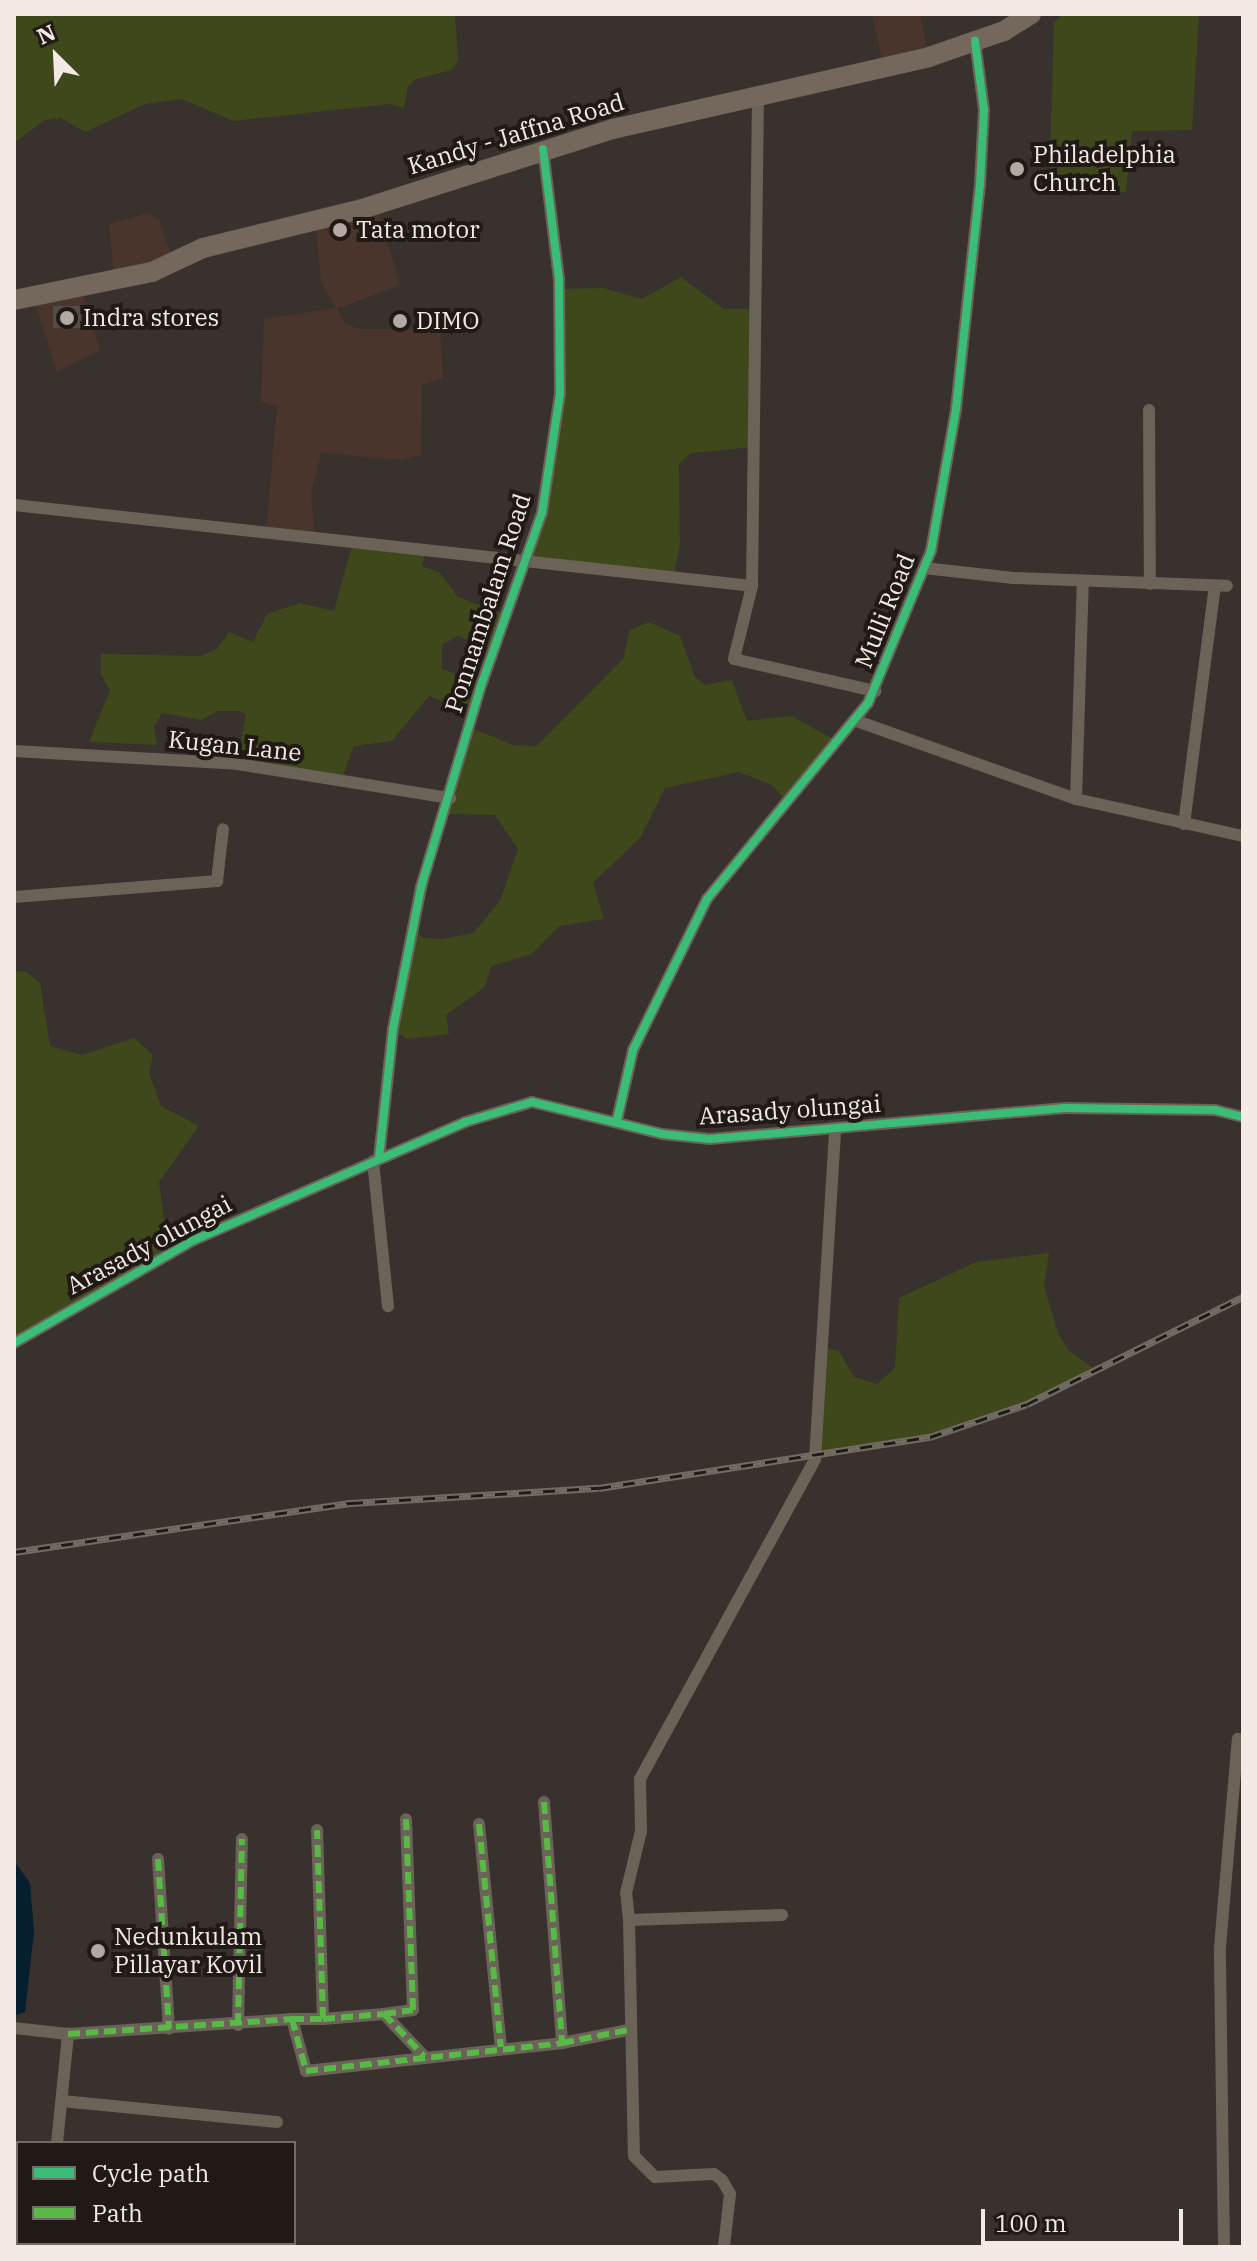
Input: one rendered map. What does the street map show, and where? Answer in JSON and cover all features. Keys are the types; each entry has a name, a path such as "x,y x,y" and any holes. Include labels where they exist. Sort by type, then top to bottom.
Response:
{"highway":[{"name":"Kandy - Jaffna Road","path":"14,300 152,272 203,248 362,209 543,149 975,41 1031,14"}],"street":[{"name":"Mulli Road","path":"617,1120 633,1050 707,899 875,691 924,568 956,409 980,184 984,110 975,41"},
{"path":"758,97 752,586 734,659 875,691"},
{"name":"Ponnambalam Road","path":"388,1306 376,1160 393,1029 421,887 542,513 560,394 558,266 543,149"},
{"path":"1149,410 1150,584"},
{"path":"14,505 752,586"},
{"path":"924,568 1083,581 1221,586 1184,824"},
{"path":"1076,799 1083,581"},
{"path":"854,720 1076,799 1243,836"},
{"name":"Kugan Lane","path":"14,751 237,764 450,798"},
{"path":"14,897 217,881 223,829"},
{"name":"Arasady olungai","path":"14,1343 194,1240 501,1108 532,1102 617,1120 662,1134 710,1139 1065,1108 1215,1110 1243,1117"},
{"path":"724,2247 730,2194 722,2180 714,2174 655,2177 639,2168 628,2030 629,1920 640,1779 815,1459 835,1130"},
{"path":"1224,2247 1220,1947 1238,1739"},
{"path":"544,1802 562,2043"},
{"path":"14,2028 68,2034 238,2025 413,2010 406,1819"},
{"path":"479,1824 501,2047"},
{"path":"317,1830 323,2019"},
{"path":"238,2025 242,1839"},
{"path":"158,1859 169,2029"},
{"path":"629,1920 782,1915"},
{"path":"384,2014 424,2056"},
{"path":"292,2019 306,2071 501,2047 562,2043 628,2030"},
{"path":"57,2141 68,2034"},
{"path":"62,2101 277,2122"}],"shaded area":[{"path":"872,14 920,14 929,57 884,68"},
{"path":"376,204 400,285 337,309 346,324 359,329 440,329 443,378 422,385 421,455 400,460 321,453 311,494 315,539 266,532 277,406 261,401 264,319 336,308 321,282 315,220"},
{"path":"148,213 159,219 173,262 114,276 109,224"},
{"path":"80,289 100,350 57,372 33,297"}],"green space":[{"path":"14,14 455,14 458,60 452,70 416,79 408,86 404,108 390,104 233,121 182,99 145,104 85,132 61,118 45,120 14,143"},
{"path":"1063,14 1199,14 1192,130 1132,131 1126,192 1049,190 1054,22"},
{"path":"681,277 724,309 758,309 754,447 691,453 679,464 680,545 673,577 525,559 542,513 560,394 559,289 603,288 642,299"},
{"path":"353,542 426,549 422,566 440,573 458,597 504,614 493,649 458,636 442,645 442,669 482,683 473,713 429,696 392,741 354,746 341,781 237,764 246,715 239,711 218,711 201,720 162,713 154,726 157,745 89,742 110,690 101,675 101,654 201,656 217,649 229,632 253,642 267,614 300,603 334,611"},
{"path":"649,622 680,636 695,677 705,685 732,680 747,721 792,716 836,741 786,801 772,785 739,772 665,788 640,838 593,883 604,919 559,926 532,954 491,966 485,987 446,1015 449,1034 407,1039 394,1030 413,929 423,938 442,939 473,933 500,901 518,849 495,815 445,814 469,727 513,745 537,746 623,659 630,630"},
{"path":"25,971 40,983 50,1046 82,1055 134,1038 153,1055 149,1073 161,1106 199,1126 159,1182 169,1258 14,1343 14,972"},
{"path":"1049,1253 1044,1286 1058,1333 1069,1351 1096,1370 1027,1404 930,1437 815,1459 822,1348 839,1351 854,1377 877,1384 895,1368 899,1298 976,1262"}],"water":[{"path":"14,1861 30,1883 34,1932 25,2012 14,2016"}],"building":[{"name":"Indra stores","path":"53,306 81,306 81,328 53,328"}],"railway":[{"path":"14,1552 351,1503 599,1488 930,1437 1027,1404 1243,1297"}],"marked path":[{"path":"544,1802 562,2043"},
{"path":"384,2014 413,2010 406,1819"},
{"path":"479,1824 501,2047"},
{"path":"292,2019 323,2019 317,1830"},
{"path":"238,2025 242,1839"},
{"path":"158,1859 169,2029"},
{"path":"323,2019 384,2014 424,2056"},
{"path":"68,2034 292,2019 306,2071 562,2043 628,2030"}],"cycle path":[{"path":"617,1120 633,1050 707,899 868,703 931,551 956,409 980,184 984,110 975,41"},
{"path":"379,1158 393,1029 421,887 482,683 542,513 560,394 559,279 543,149"},
{"path":"14,1343 194,1240 465,1122 532,1102 662,1134 710,1139 1065,1108 1215,1110 1243,1117"}],"place":[{"name":"Philadelphia Church","path":"1017,169"},
{"name":"Tata motor","path":"340,230"},
{"name":"Indra stores","path":"67,318"},
{"name":"DIMO","path":"400,321"},
{"name":"Nedunkulam Pillayar Kovil","path":"98,1951"}]}
